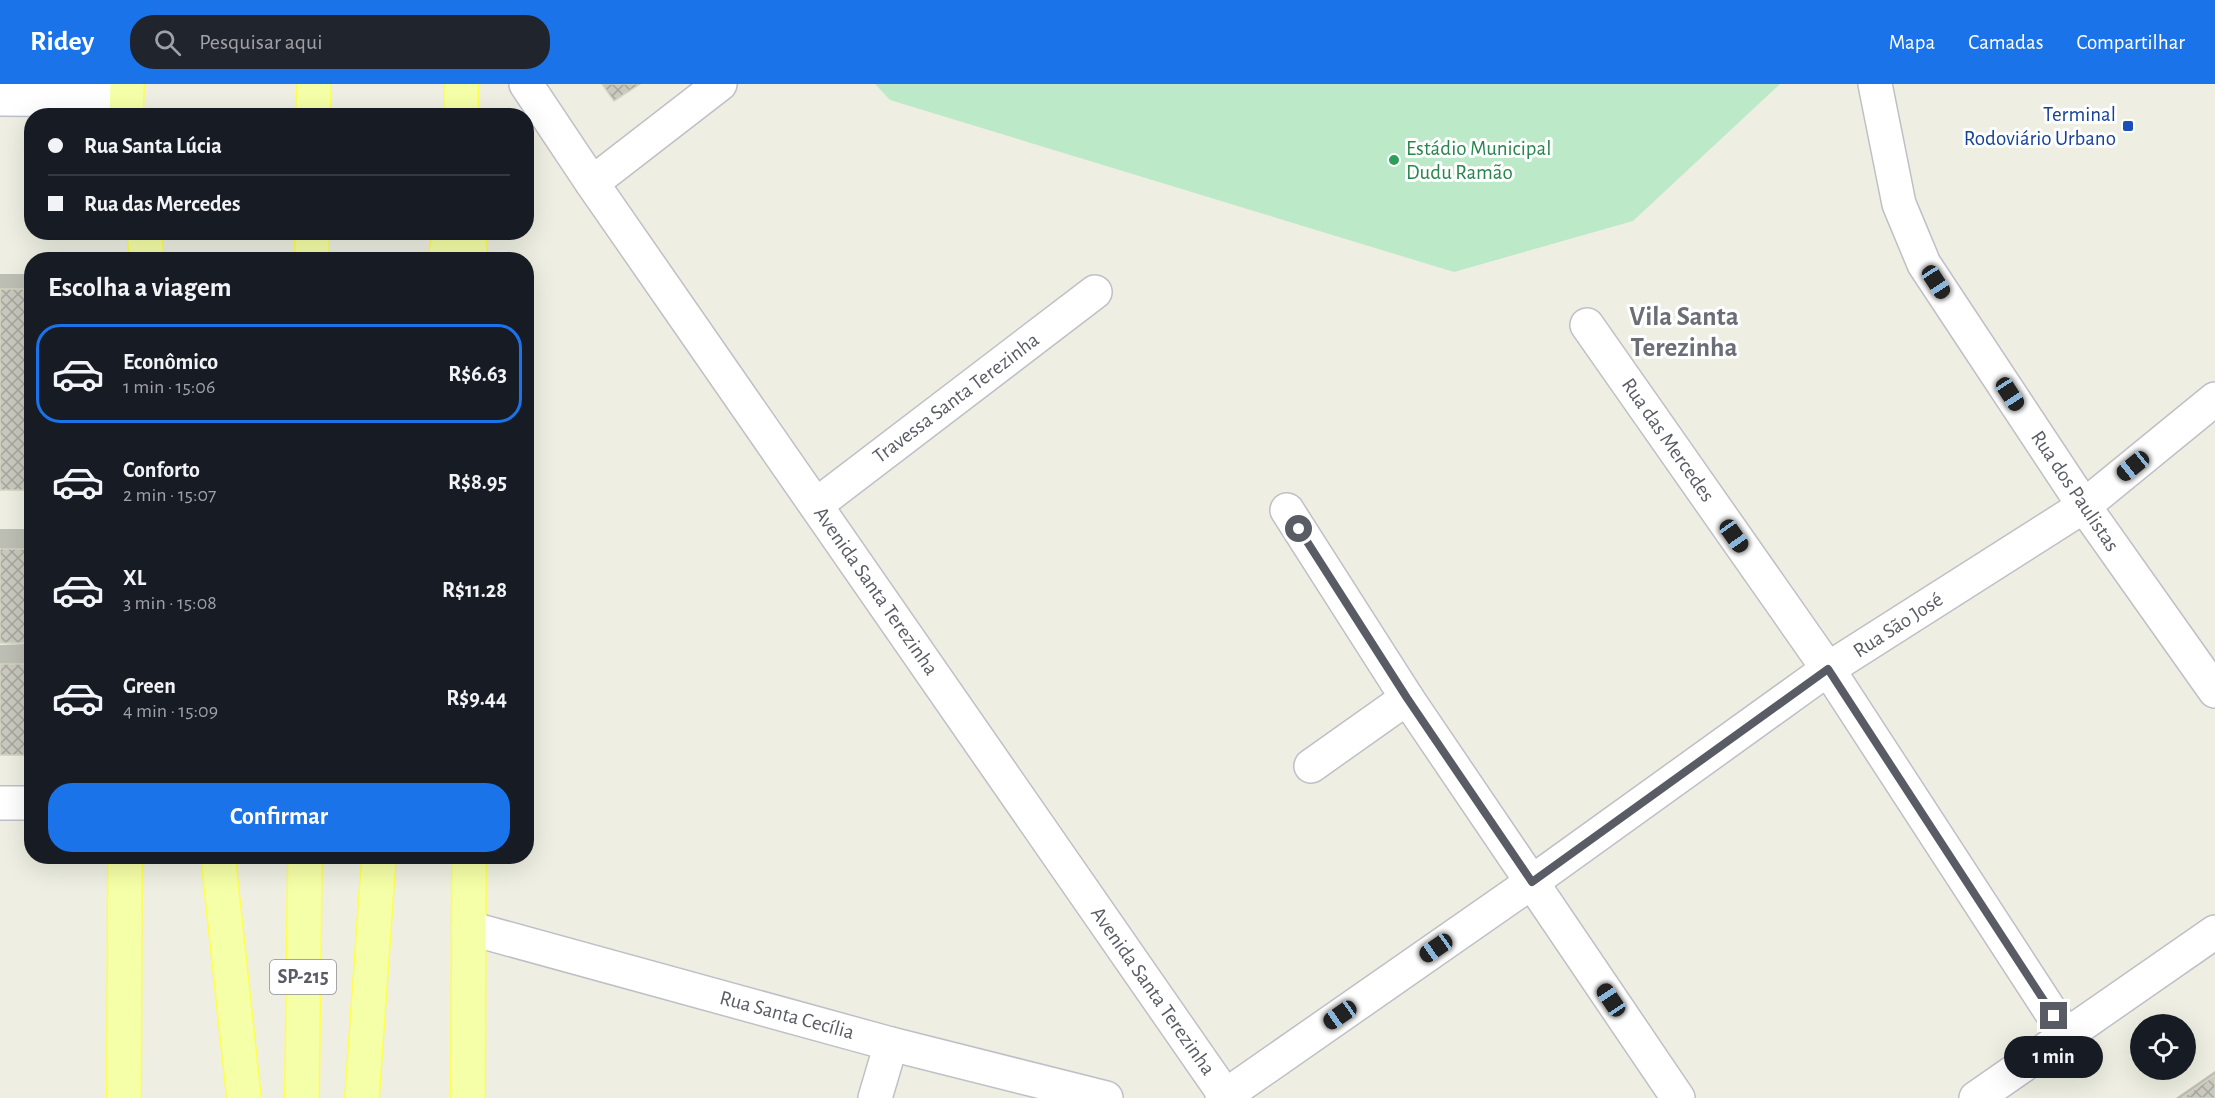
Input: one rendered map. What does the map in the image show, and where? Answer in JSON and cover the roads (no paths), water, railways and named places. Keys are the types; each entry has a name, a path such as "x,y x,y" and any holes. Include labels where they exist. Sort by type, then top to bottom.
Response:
{"main road":[{"path":"313,108 314,84"},
{"path":"461,84 461,108"},
{"path":"124,1098 125,864"},
{"path":"219,864 244,1098"},
{"name":"SP-215","path":"302,1098 305,864"},
{"path":"362,1098 378,864"},
{"path":"468,1098 469,864"}],"street":[{"name":"Avenida Santa Terezinha","path":"526,84 592,183 1224,1097"},
{"path":"592,183 720,84"},
{"name":"Rua dos Paulistas","path":"1875,84 1899,204 1924,264 2084,506 2215,691"},
{"path":"0,99 127,104"},
{"name":"Travessa Santa Terezinha","path":"816,505 1095,292"},
{"name":"Rua das Mercedes","path":"1587,325 1828,669 2066,1035"},
{"name":"Rua São José","path":"1224,1097 1532,882 1828,669 2084,506 2215,399"},
{"path":"1287,510 1407,698 1678,1098"},
{"path":"1311,766 1407,698"},
{"path":"0,803 24,803"},
{"name":"Rua Santa Cecília","path":"469,928 891,1044 1106,1098"},
{"path":"1976,1098 2215,932"},
{"path":"874,1098 891,1044"}],"place":[{"name":"Terminal Rodoviário Urbano","path":"2128,126"},
{"name":"Estádio Municipal Dudu Ramão","path":"1394,160"}],"district":[{"name":"Vila Santa Terezinha","path":"1684,332"}]}
